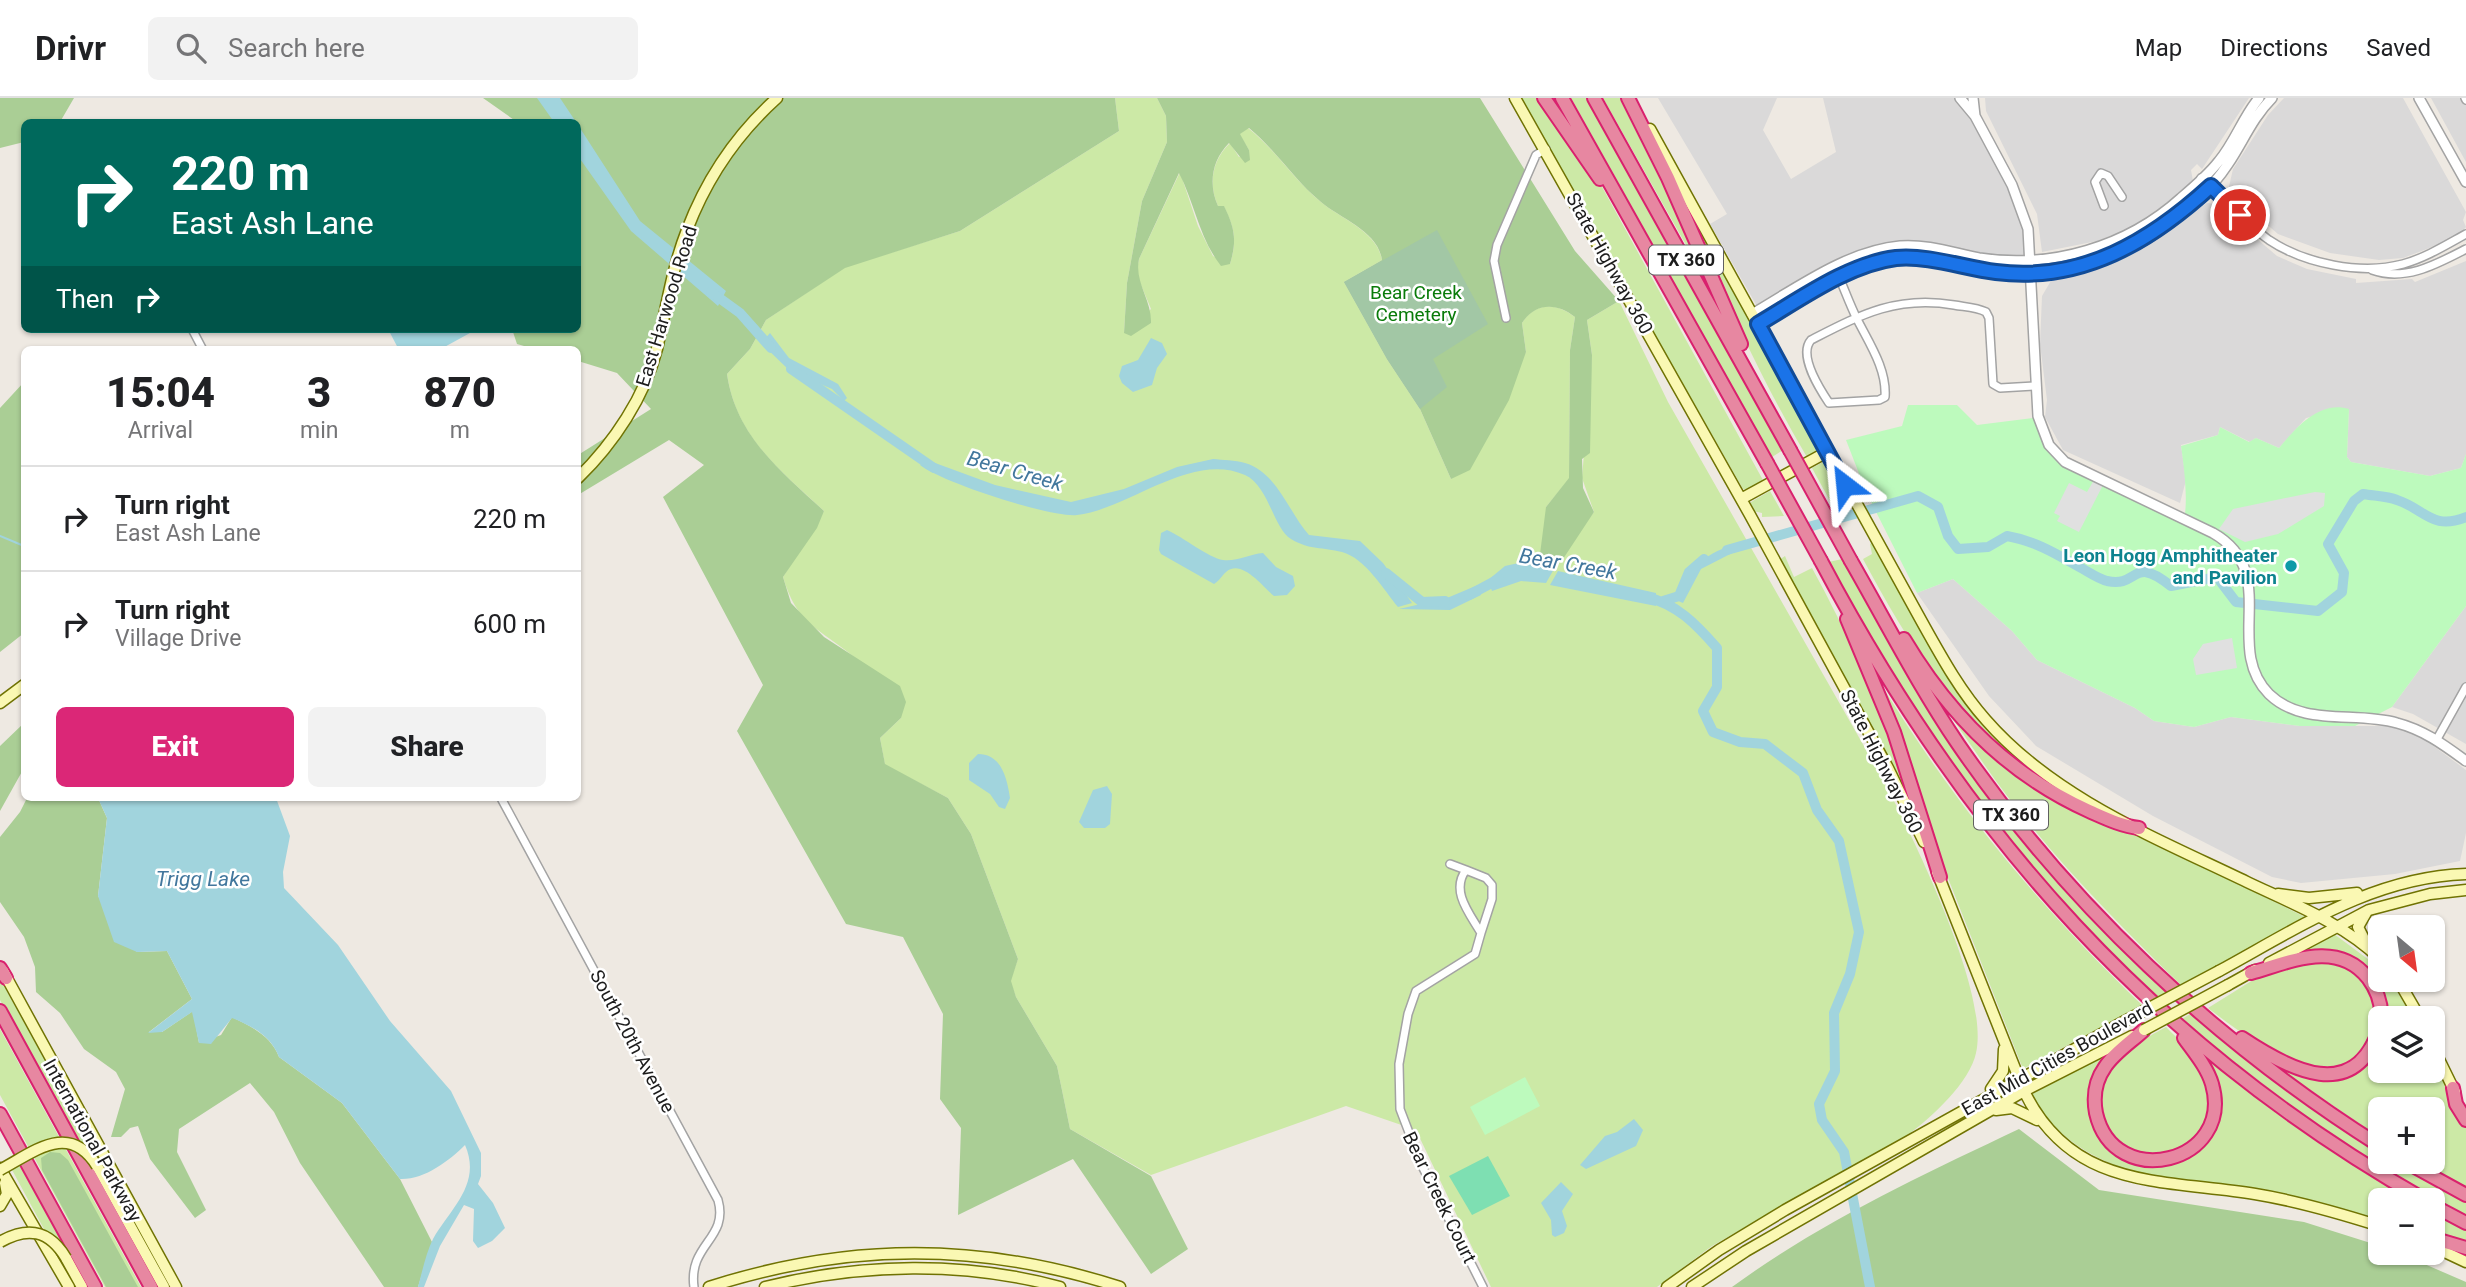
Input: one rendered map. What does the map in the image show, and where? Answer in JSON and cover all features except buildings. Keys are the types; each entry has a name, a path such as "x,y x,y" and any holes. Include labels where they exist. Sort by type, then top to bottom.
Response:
{"highway":[{"path":"1544,98 1615,201 1629,214"},
{"name":"TX 360","path":"1562,98 1629,214 1840,598 1910,716 1990,827 2058,909 2171,1021 2305,1126 2406,1188"},
{"name":"TX 360","path":"1594,98 1925,693 2007,810 2094,912 2201,1014 2298,1091 2368,1138"},
{"path":"1631,98 1734,329 1771,402 1776,423"},
{"path":"1863,582 1876,592 1938,688 1978,735 2001,757 2074,804 2124,826 2139,828"},
{"path":"1840,598 1854,642 1894,732 1940,877"},
{"path":"2251,972 2315,955 2341,958 2363,972 2379,997 2380,1006"},
{"name":"International Parkway","path":"0,1011 151,1287"},
{"path":"2201,1014 2288,1067 2313,1075 2327,1075 2351,1068 2368,1053"},
{"path":"2144,1030 2104,1067 2096,1088 2096,1110 2105,1135 2126,1154 2139,1159 2166,1160 2193,1148 2203,1136 2214,1110 2215,1095 2208,1075 2171,1021"},
{"path":"2453,1088 2456,1104 2466,1120"},
{"path":"0,1114 95,1287"},
{"path":"2428,1174 2466,1195"},
{"path":"2445,1212 2466,1223"},
{"path":"2445,1242 2466,1248"}],"main road":[{"name":"East Harwood Road","path":"581,475 617,433 631,412 656,354 666,304 687,230 716,170 742,134 777,98"},
{"name":"State Highway 360","path":"1515,98 1547,149 1888,768 1940,877 2005,1045 2042,1125 2067,1147 2097,1166 2125,1177 2273,1197 2368,1223"},
{"path":"1631,98 1943,659 1987,721 2021,754 2064,788 2317,917 2367,946"},
{"path":"1741,499 1827,452"},
{"path":"0,703 21,687"},
{"name":"East Mid Cities Boulevard","path":"1667,1287 1719,1250 1785,1210 1980,1099 2317,917 2375,890 2444,875 2466,874"},
{"path":"2270,893 2309,898 2375,890"},
{"name":"East Mid Cities Boulevard","path":"1692,1287 1793,1224 2024,1091 2335,927 2369,910 2430,894 2466,890"},
{"path":"2367,946 2358,927 2369,910"},
{"path":"2,970 176,1287"},
{"path":"1980,1099 1999,1079 2004,1064 2005,1045"},
{"path":"2445,1072 2466,1111"},
{"path":"1967,1124 2007,1107 2028,1113 2042,1125"},
{"path":"1,1171 44,1146 60,1142 83,1150 97,1166 163,1287"},
{"path":"0,1206 7,1194 1,1171"},
{"path":"1,1171 61,1272 67,1287"},
{"path":"0,1206 12,1205 24,1212"},
{"path":"0,1242 21,1233 37,1233 52,1239 82,1287"},
{"path":"149,1237 182,1287"},
{"path":"709,1287 750,1274 834,1257 927,1252 1028,1262 1120,1287"},
{"path":"2445,1252 2466,1262"},
{"path":"765,1287 848,1273 926,1268 984,1272 1059,1287"}],"street":[{"path":"1960,98 1975,116 2020,205 2028,229 2038,416 2044,437 2059,457 2224,539 2242,561 2251,596 2249,653 2257,676 2269,694 2284,705 2316,715 2384,720 2437,739 2466,761"},
{"path":"1973,98 1975,116"},
{"path":"1755,319 1835,268 1859,256 1899,246 1940,249 1970,256 2030,260 2078,253 2122,237 2181,199 2219,161 2257,105 2272,98"},
{"path":"2419,98 2466,182"},
{"path":"1755,319 1871,263 1898,258 2007,273 2065,268 2117,253 2149,237 2211,186 2257,105"},
{"path":"1506,318 1494,261 1497,245 1536,155 1547,149"},
{"path":"2104,206 2095,182 2101,173 2108,176 2122,197"},
{"path":"2201,178 2251,225 2283,248 2322,261 2368,268 2384,274 2415,272 2466,249"},
{"path":"2368,268 2418,259 2466,234"},
{"path":"1968,268 1970,256"},
{"path":"1835,268 1856,317 1878,360 1885,397 1834,405 1829,403 1805,356 1806,346 1856,317 1886,305 1914,302 1980,309 1989,318 1993,384 2000,388 2035,386"},
{"path":"2437,739 2466,687"},
{"name":"South 20th Avenue","path":"503,801 718,1200 720,1216 713,1235 694,1262 694,1287"},
{"name":"Bear Creek Court","path":"1450,864 1486,878 1492,885 1492,899 1475,954 1416,991 1403,1036 1398,1085 1400,1109 1410,1141 1483,1287"},
{"path":"1466,870 1460,880 1460,894 1481,933"}],"shaded area":[{"path":"1658,98 1777,98 1763,130 1791,179 1836,152 1823,98 1958,98 2012,191 2024,227 2027,258 2006,258 1957,249 1886,245 1758,308 1710,224 1727,214"},
{"path":"1985,98 2249,98 2202,169 2197,164 2191,170 2193,181 2154,213 2131,228 2097,241 2042,252 2037,214 1986,111"},
{"path":"2284,98 2403,98 2466,212 2463,220 2466,227 2459,235 2427,249 2403,258 2379,260 2330,253 2278,234 2228,191 2233,169 2268,115"},
{"path":"2431,98 2466,98 2466,162"},
{"path":"2207,203 2216,204 2277,256 2307,269 2356,279 2356,283 2412,279 2415,282 2466,261 2466,454 2461,468 2430,476 2351,462 2347,457 2349,409 2306,418 2279,448 2256,438 2250,442 2220,427 2218,435 2181,445 2186,480 2180,503 2063,450 2045,417 2047,400 2040,344 2042,296 2055,274 2096,267 2136,250"},
{"path":"2094,480 2103,485 2079,532 2057,521 2060,516 2054,513 2069,483 2087,492"},
{"path":"2315,492 2325,493 2324,506 2278,534 2245,542 2219,529 2233,509"},
{"path":"1953,579 2012,631 2037,660 2135,708 2154,721 2194,727 2231,717 2300,726 2389,726 2420,736 2466,770 2466,833 2460,861 2395,874 2301,883 2272,877 2153,816 2036,746 1989,696 1917,593"},
{"path":"2466,606 2466,744 2413,714 2392,707"},
{"path":"2232,638 2237,668 2196,675 2193,659 2203,644"}],"green space":[{"path":"0,98 74,98 62,119 21,119 21,143 0,148"},
{"path":"483,98 1115,98 1119,131 960,231 845,268 766,320 750,349 727,374 732,396 750,434 776,466 824,511 817,528 783,577 791,603 824,637 900,686 906,702 901,718 880,738 885,764 948,798 971,834 1018,959 1011,981 1016,997 1057,1066 1070,1129 1151,1176 1188,1249 1151,1274 1073,1159 958,1215 961,1128 940,1099 943,1014 903,937 846,924 737,731 763,685 663,497 704,465 669,440 581,493 581,453 651,409 617,373 581,362 581,346 517,344 513,333 581,333 581,119 513,119"},
{"path":"1115,98 1157,98 1166,116 1167,142 1142,201 1127,283 1124,333 1151,309 1136,273 1139,259 1180,172 1198,226 1213,256 1230,264 1234,248 1233,228 1224,207 1218,206 1215,198 1214,173 1219,157 1230,143 1239,157 1249,150 1239,134 1248,128 1311,193 1366,233 1379,250 1382,260 1344,282 1387,359 1420,409 1451,479 1526,352 1522,323 1527,316 1546,306 1561,309 1575,317 1570,350 1569,479 1546,507 1577,533 1594,512 1582,478 1592,355 1587,320 1619,301 1668,402 1885,783 1930,878 1947,917 1972,994 1977,1027 1976,1053 1966,1076 1939,1109 1909,1134 1712,1246 1657,1287 1491,1287 1416,1130 1346,1106 1151,1175 1070,1129 1057,1066 1016,997 1010,981 1018,959 971,834 948,798 885,765 880,738 901,718 861,663 802,616 789,593 783,577 824,511 762,451 740,416 727,374 750,349 766,320 845,267 960,231 1119,131"},
{"path":"1157,98 1480,98 1575,251 1619,301 1587,320 1592,355 1590,453 1582,459 1583,488 1594,512 1563,559 1539,562 1546,507 1569,478 1570,350 1575,317 1553,307 1539,308 1527,316 1522,323 1526,352 1509,400 1470,470 1451,479 1420,409 1387,359 1344,282 1382,260 1374,241 1358,226 1311,193 1249,128 1240,134 1249,150 1250,160 1245,163 1229,143 1219,157 1213,173 1215,198 1218,206 1224,206 1233,228 1234,248 1230,264 1221,266 1214,255 1179,173 1139,259 1139,275 1151,323 1131,336 1124,333 1127,283 1142,201 1167,142 1166,116"},
{"path":"1520,98 1540,98 1601,185 1764,482 1750,490 1743,489"},
{"path":"1571,98 1586,98 1783,450 1772,457"},
{"path":"1603,98 1625,98 1698,257 1694,259"},
{"path":"1678,186 1820,447 1818,453 1808,459 1738,325"},
{"name":"Bear Creek Cemetery","path":"1437,230 1488,324 1433,359 1447,387 1420,409 1387,359 1344,282"},
{"path":"21,385 21,635 0,652 0,408"},
{"path":"1908,405 1957,405 1977,425 2033,418 2042,438 2061,464 2183,523 2186,496 2181,446 2218,435 2220,427 2249,442 2256,438 2279,448 2301,424 2318,412 2338,407 2349,409 2347,457 2351,462 2430,476 2461,468 2466,454 2466,606 2392,707 2355,726 2300,726 2231,717 2194,727 2154,721 2135,708 2037,660 2012,631 1953,579 1917,593 1867,494 1846,440 1902,426"},
{"path":"1823,462 1830,463 1844,489 1839,500 1830,501 1812,468"},
{"path":"1770,491 1784,516 1762,517 1762,513 1753,511 1750,506 1751,502"},
{"path":"1873,542 1999,740 2025,764 2076,799 2038,776 2005,751 1950,696 1905,633 1863,559 1872,554 1870,544"},
{"path":"1785,556 1794,577 1812,568 1827,596 1878,709 1911,797 1908,799 1779,560"},
{"path":"1842,559 1932,715 2081,908 2168,992 2155,998 2127,970 2046,885 1972,795 1902,689 1829,562"},
{"path":"1876,676 1934,766 1998,850 2067,929 2142,1005 2023,1069 1926,822"},
{"path":"1934,692 1999,758 2135,833 2307,918 2181,985 2113,918 2048,847 1998,784"},
{"path":"21,726 21,773 0,811 0,746"},
{"path":"26,801 99,801 107,818 98,896 137,952 167,951 192,999 149,1032 162,1032 193,1011 199,1043 221,1035 232,1017 260,1033 271,1043 279,1057 342,1103 400,1179 432,1242 418,1287 384,1287 300,1163 274,1112 250,1083 179,1129 177,1152 206,1210 195,1218 150,1159 138,1126 130,1128 121,1137 111,1137 125,1089 116,1072 84,1049 60,1013 36,992 35,967 24,937 0,902 0,837"},
{"path":"2334,934 2368,959 2368,968 2303,955 2301,950"},
{"path":"2317,958 2357,971 2368,985 2368,992 2371,992 2375,1003 2375,1006 2368,1006 2368,1042 2350,1063 2333,1070 2314,1071 2289,1062 2208,1008 2253,980"},
{"path":"0,979 97,1157 88,1147 77,1142 0,1000"},
{"path":"2382,992 2397,992 2406,1006 2385,1006"},
{"path":"2192,1013 2368,1142 2368,1161 2347,1149 2180,1020"},
{"path":"2166,1027 2204,1070 2211,1103 2203,1128 2186,1148 2161,1157 2146,1156 2120,1143 2110,1132 2103,1119 2100,1091 2104,1077 2115,1061"},
{"path":"0,1029 141,1287 105,1287 0,1095"},
{"path":"2109,1052 2093,1088 2111,1146 2168,1162 2214,1123 2208,1065 2210,1062 2294,1126 2394,1188 2368,1188 2368,1218 2322,1205 2156,1178 2118,1166 2083,1149 2054,1126 2032,1094"},
{"path":"2264,1058 2309,1077 2368,1059 2368,1083 2445,1083 2466,1125 2466,1187 2441,1174 2445,1174 2445,1097 2368,1097 2368,1130"},
{"path":"1525,1077 1540,1106 1485,1135 1470,1107"},
{"path":"2019,1129 2099,1190 2304,1222 2368,1242 2368,1265 2427,1265 2466,1282 2466,1287 1732,1287 1800,1241 1908,1183"},
{"path":"50,1152 60,1153 68,1160 138,1287 106,1287 42,1170 41,1158"},
{"path":"1488,1156 1510,1196 1472,1215 1449,1176"},
{"path":"20,1164 65,1247 45,1231 11,1168"},
{"path":"2390,1174 2421,1174 2466,1199 2466,1218 2445,1206 2445,1188 2414,1188"},
{"path":"2445,1218 2466,1229 2466,1244 2445,1238"}],"water":[{"path":"537,98 560,98 574,119 552,119"},
{"path":"581,130 640,221 726,291 718,306 631,231 581,160"},
{"path":"390,333 470,333 446,346 397,346"},
{"path":"770,333 789,358 838,384 847,398 844,401 832,389 790,371 761,343"},
{"path":"1151,338 1162,343 1167,354 1157,368 1152,385 1133,392 1122,383 1119,376 1122,366 1138,360"},
{"path":"1213,459 1245,463 1266,475 1309,535 1360,541 1383,563 1412,603 1398,607 1373,575 1350,555 1304,545 1291,539 1280,526 1260,488 1245,475 1224,470 1203,470 1160,484 1097,511 1077,515 1044,511 997,498 920,465 927,460 995,485 1071,502 1124,489 1177,467"},
{"path":"1167,530 1223,560 1263,553 1276,567 1293,576 1295,586 1287,595 1274,596 1249,573 1237,568 1229,570 1214,584 1161,554 1161,533"},
{"path":"1736,544 1738,550 1701,569 1683,603 1676,600 1705,558"},
{"path":"1523,562 1554,569 1546,583 1521,581 1492,591 1488,580 1505,566"},
{"path":"1558,571 1656,593 1656,606 1550,585"},
{"path":"1478,585 1481,595 1450,610 1399,609 1447,598"},
{"path":"978,754 993,758 1002,769 1010,798 1005,809 999,807 990,794 969,780 969,763"},
{"path":"1107,786 1112,794 1110,824 1105,828 1084,828 1079,822 1093,790"},
{"name":"Trigg Lake","path":"99,801 277,801 290,836 283,872 284,888 338,945 390,1021 451,1091 481,1153 481,1176 478,1184 493,1203 505,1228 492,1241 478,1248 473,1241 474,1209 464,1205 440,1246 424,1287 418,1287 433,1239 456,1206 467,1184 470,1172 465,1145 427,1173 400,1179 342,1103 279,1057 271,1043 254,1028 232,1018 211,1044 199,1043 192,1012 162,1032 148,1033 192,999 167,951 137,952 114,942 98,896 107,818"},
{"path":"1634,1119 1643,1130 1636,1146 1586,1169 1580,1165 1605,1136 1617,1132"},
{"path":"1561,1182 1573,1194 1562,1211 1567,1226 1564,1233 1555,1237 1552,1235 1551,1220 1541,1203"}],"waterway":[{"name":"Bear Creek","path":"711,292 740,313 771,348"},
{"name":"Bear Creek","path":"791,369 934,468"},
{"path":"1727,550 1918,496 1938,507 1948,536 1958,549 1988,547 2007,536 2046,549 2107,581 2118,582 2142,572 2158,577 2171,586 2217,577 2236,602 2318,611 2342,592 2344,573 2328,544 2354,501 2363,494 2397,500 2429,517 2445,522 2466,517"},
{"path":"0,536 21,545"},
{"path":"1663,601 1679,596 1689,572 1704,559"},
{"name":"Bear Creek","path":"1386,573 1422,602 1445,601"},
{"name":"Bear Creek","path":"1469,595 1499,579"},
{"path":"1646,597 1677,610 1717,648 1717,687 1703,711 1713,732 1740,742 1765,744 1803,773 1817,810 1839,841 1859,932 1850,974 1834,1013 1835,1071 1819,1104 1822,1120 1844,1152 1870,1287"}],"place":[{"name":"Leon Hogg Amphitheater and Pavilion","path":"2291,566"}],"route":[{"path":"1845,485 1758,324 1871,263 1917,258 2007,273 2056,270 2093,261 2117,253 2149,237 2176,218 2211,186 2240,215"}]}
